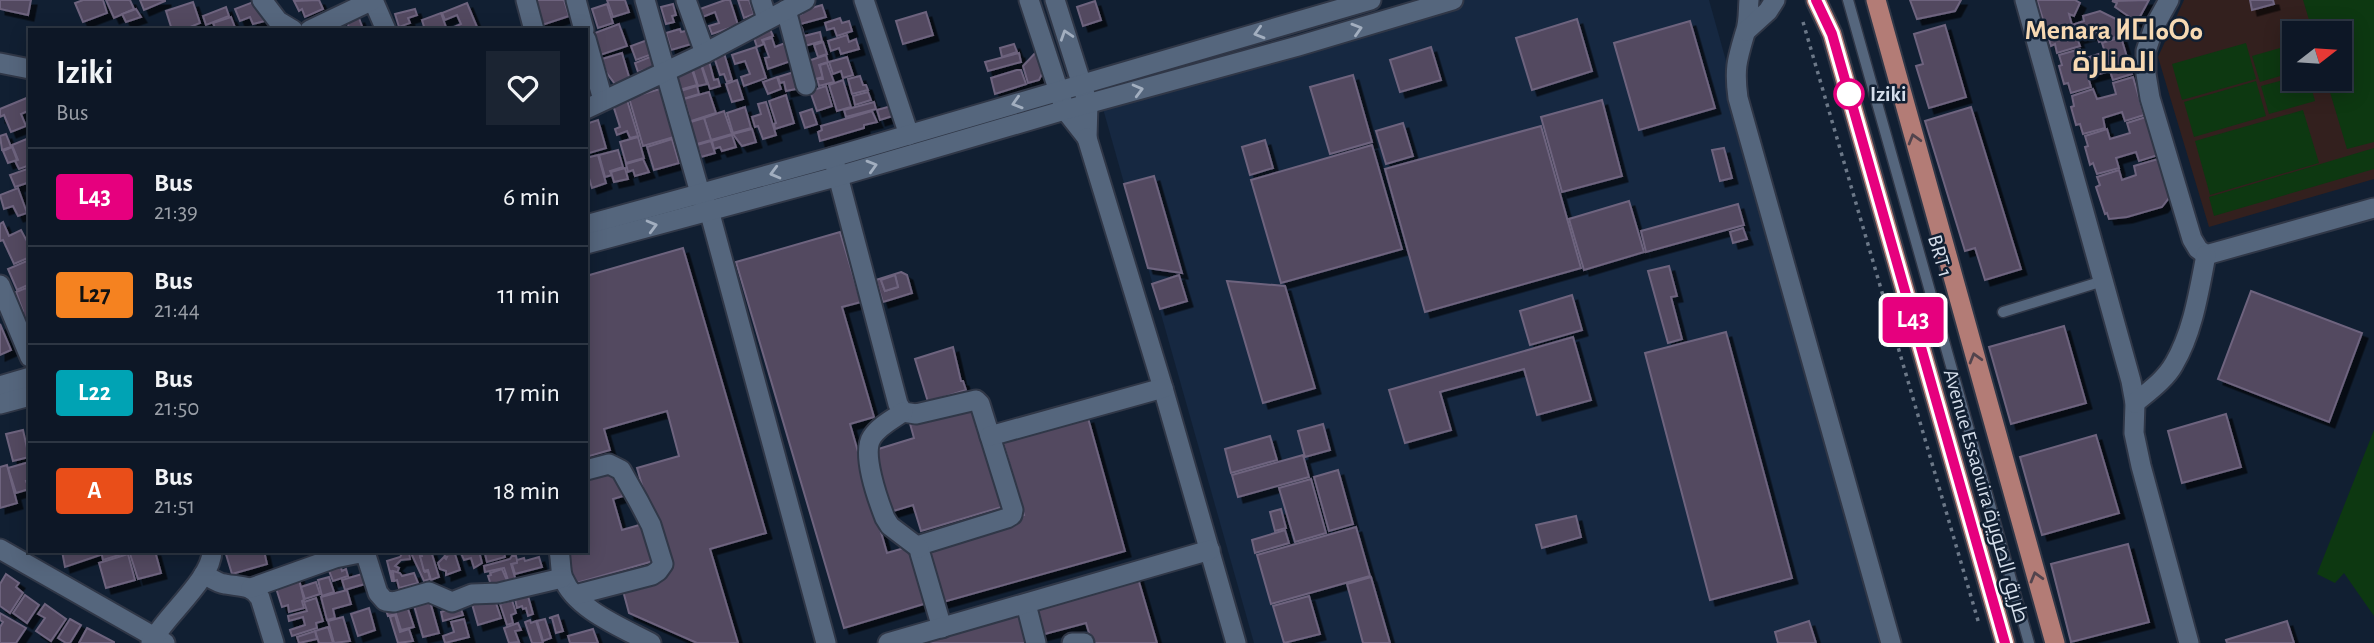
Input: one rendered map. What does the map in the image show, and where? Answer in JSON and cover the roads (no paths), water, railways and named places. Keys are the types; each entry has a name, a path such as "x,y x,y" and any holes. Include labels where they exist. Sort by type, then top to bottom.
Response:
{"main road":[{"name":"Avenue Essaouira طريق الصويرة","path":"1816,0 1832,34 2005,643"},
{"name":"Avenue Essaouira طريق الصويرة","path":"1876,0 2054,643"}],"street":[{"path":"262,0 278,21 290,28"},
{"path":"314,28 373,0 385,28"},
{"path":"526,0 533,28"},
{"path":"576,0 583,28"},
{"path":"645,0 704,202 825,643"},
{"path":"686,0 705,53"},
{"path":"761,0 767,19"},
{"path":"588,54 595,105 705,53 805,0"},
{"path":"864,0 909,135"},
{"path":"1029,0 1065,110 1087,138"},
{"path":"1055,0 1088,104 1087,138 1163,388 1236,643"},
{"path":"836,167 909,135 1324,7 1371,0"},
{"path":"588,230 1088,104 1453,0"},
{"path":"1749,0 1746,31 1735,68 1738,98 1891,643"},
{"path":"1746,31 1768,11 1775,0"},
{"path":"2025,0 2131,380 2138,455 2189,643"},
{"path":"2169,0 2154,27 2146,51 2146,74 2150,98 2192,239 2206,255"},
{"path":"786,10 806,85"},
{"path":"0,63 28,69"},
{"path":"836,167 898,404 903,412"},
{"path":"2206,255 2374,208"},
{"path":"2135,403 2163,379 2174,364 2199,294 2206,255"},
{"path":"0,285 28,352"},
{"path":"0,386 28,378"},
{"path":"990,436 1163,388"},
{"path":"0,404 28,397"},
{"path":"919,548 922,543 1012,515 1013,510 980,404 976,400 916,414 903,412 871,438 867,454 885,519 919,548 942,628"},
{"path":"575,595 652,575 663,564 651,525 621,470 610,464 588,470"},
{"path":"0,549 157,641 204,574 212,553"},
{"path":"888,643 1210,550"},
{"path":"204,574 224,584 251,588 334,555 355,553"},
{"path":"365,553 378,593 385,601 394,602 429,592 452,601 471,594 499,593 562,578"},
{"path":"559,553 562,578 575,595 600,616 651,643"},
{"path":"251,588 260,598 274,643"},
{"path":"1026,604 1036,643"},
{"path":"1072,643 1084,643"}],"lane":[{"name":"BRT 1","path":"1848,0 2029,643"},
{"path":"2003,312 2103,281"}],"place":[{"name":"Iziki","path":"1849,94"}],"district":[{"name":"Menara ⵍⵎⵏⴰⵔⴰ المنارة","path":"2114,47"}]}
